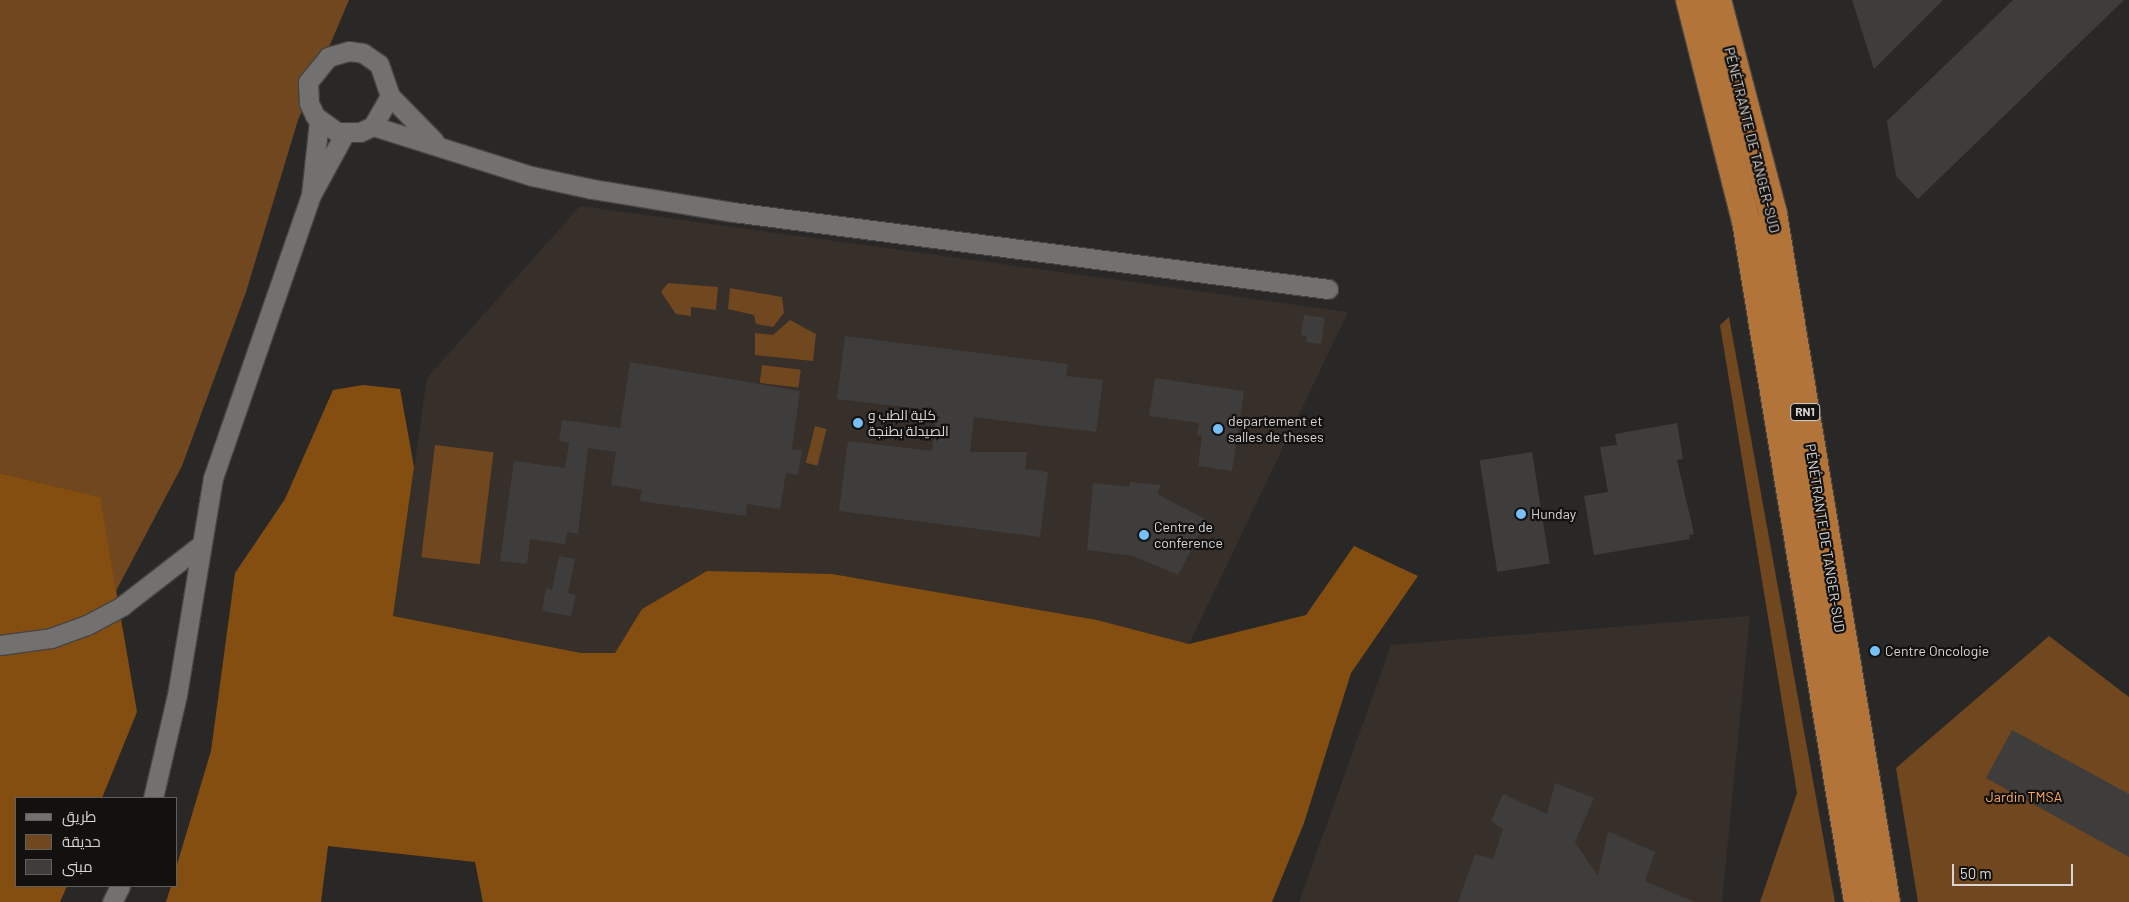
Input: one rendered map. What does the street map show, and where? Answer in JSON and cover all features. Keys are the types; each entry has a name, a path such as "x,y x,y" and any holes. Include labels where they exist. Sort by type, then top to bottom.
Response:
{"highway":[{"name":"PÉNÉTRANTE DE TANGER-SUD","path":"1690,0 1746,221 1858,902"},
{"name":"PÉNÉTRANTE DE TANGER-SUD","path":"1717,0 1773,214 1886,902"}],"street":[{"path":"311,196 319,121 309,103 308,82 314,69 341,52 363,53 379,64 390,96 434,142"},
{"path":"373,126 390,96"},
{"path":"319,121 345,133 373,126 434,142 532,176 610,192 743,214 1328,289"},
{"path":"153,797 177,695 198,547 213,478 311,196 345,133"},
{"path":"0,645 51,638 87,625 122,606 198,547"},
{"path":"112,902 120,887"}],"shaded area":[{"name":"كلية الطب و الصيدلة بطنجة","path":"580,206 1348,312 1189,644 1097,620 832,574 707,571 642,609 615,653 581,653 393,616 427,378"},
{"path":"363,385 400,389 414,467 393,616 581,653 615,653 642,609 707,571 832,574 1097,620 1189,644 1306,615 1354,546 1418,576 1351,673 1304,823 1272,902 483,902 475,862 328,846 321,902 166,902 171,887 178,887 178,861 211,751 235,573 285,499 333,390"},
{"path":"0,473 100,497 137,712 102,797 15,797 15,887 67,887 60,902 0,902"},
{"path":"1750,616 1722,902 1299,902 1391,645"}],"green space":[{"path":"0,0 349,0 298,120 246,292 182,466 116,591 99,497 0,473"},
{"path":"668,283 718,287 716,310 691,307 691,316 676,314 661,292"},
{"path":"730,288 782,297 784,313 773,327 756,324 754,315 728,309"},
{"path":"1729,317 1835,902 1760,902 1797,793 1720,325"},
{"path":"790,320 816,334 813,361 755,355 755,333 773,335"},
{"path":"762,365 801,370 799,388 760,383"},
{"path":"815,426 827,429 817,466 806,463"},
{"path":"435,445 494,452 480,564 421,557"},
{"name":"Jardin TMSA","path":"2049,636 2129,697 2129,902 1918,902 1896,768"}],"building":[{"path":"1852,0 1943,0 1874,69"},
{"path":"2013,0 2124,0 1918,199 1896,176 1887,121"},
{"path":"1304,315 1325,318 1321,344 1306,342 1307,336 1301,335"},
{"path":"845,336 1068,364 1066,376 1103,380 1096,432 974,417 970,452 1027,452 1025,469 1048,472 1040,537 839,511 848,441 932,451 937,411 837,399"},
{"path":"630,362 800,391 792,449 802,450 798,475 786,473 780,509 747,504 746,516 640,501 642,490 611,485 616,452 588,448 578,534 567,532 565,544 530,539 527,564 500,561 514,461 565,468 569,443 559,441 562,420 620,428"},
{"name":"departement et salles de theses","path":"1155,378 1244,391 1232,471 1198,466 1202,436 1197,435 1199,423 1149,416"},
{"path":"1677,423 1683,459 1677,460 1694,534 1689,535 1690,539 1594,555 1584,496 1608,492 1600,447 1617,445 1615,434"},
{"path":"1532,452 1550,564 1497,572 1480,460"},
{"name":"Centre de conference","path":"1130,482 1161,485 1157,494 1207,520 1178,575 1133,556 1087,550 1093,483 1129,487"},
{"path":"559,556 575,559 568,593 576,595 571,616 542,611 546,588 552,590"},
{"path":"2012,730 2129,794 2129,857 1986,778"},
{"path":"1555,783 1594,798 1575,842 1598,876 1608,831 1655,852 1645,881 1694,902 1458,902 1475,854 1493,859 1503,829 1491,821 1503,794 1547,814"}],"place":[{"name":"كلية الطب و الصيدلة بطنجة","path":"858,423"},
{"name":"departement et salles de theses","path":"1218,429"},
{"name":"Hunday","path":"1521,514"},
{"name":"Centre de conference","path":"1144,535"},
{"name":"Centre Oncologie","path":"1875,651"}]}
